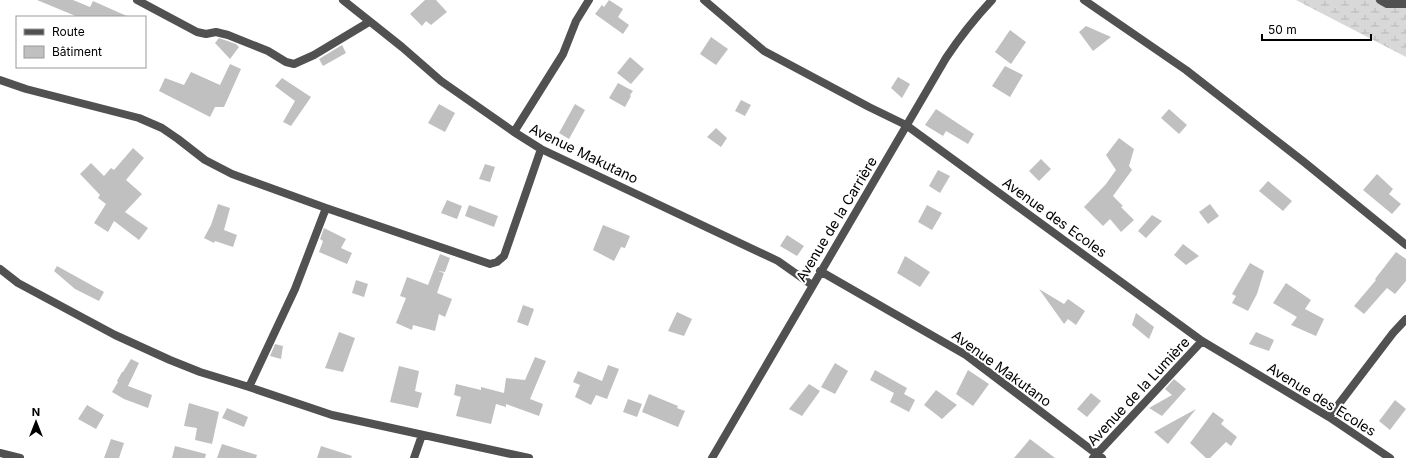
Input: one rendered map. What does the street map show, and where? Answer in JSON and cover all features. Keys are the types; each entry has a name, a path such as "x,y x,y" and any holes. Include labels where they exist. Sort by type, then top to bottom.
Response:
{"street":[{"path":"137,0 197,32 206,34 216,32 228,35 268,51 286,62 294,64 314,55 369,22"},
{"name":"Avenue Makutano","path":"343,0 402,47 440,81 541,149 778,261 812,285"},
{"path":"514,132 563,54 576,21 588,0"},
{"name":"Avenue des Ecoles","path":"704,0 764,51 906,125 1202,341 1329,417 1390,458"},
{"name":"Avenue de la Carrière","path":"712,458 906,125 959,39 992,0"},
{"path":"1084,0 1186,70 1304,162 1406,245"},
{"path":"1380,0 1387,4 1406,4"},
{"path":"0,80 26,89 139,118 162,128 205,160 232,174 490,264 497,262 504,256 541,149"},
{"path":"249,387 295,289 326,208"},
{"path":"0,269 18,283 77,315 147,350 200,372 332,415 529,458"},
{"name":"Avenue Makutano","path":"820,271 966,355 1097,456"},
{"path":"1329,417 1406,319"},
{"name":"Avenue de la Lumière","path":"1097,456 1202,341"},
{"path":"414,458 422,435"},
{"path":"0,453 20,458"}],"green space":[{"path":"1296,0 1406,0 1406,57"}],"building":[{"path":"37,0 73,0 90,7 93,1 127,16 76,16"},
{"path":"425,0 436,0 447,12 431,25 426,21 422,26 410,14"},
{"path":"609,0 623,9 618,17 629,25 623,34 595,14 602,5 604,7"},
{"path":"1086,26 1111,37 1093,51 1079,32"},
{"path":"1010,30 1026,42 1011,64 995,52"},
{"path":"711,37 728,49 716,65 700,54"},
{"path":"219,38 236,44 239,47 230,59 215,43"},
{"path":"342,45 346,53 323,66 319,59"},
{"path":"630,57 644,69 631,84 617,73"},
{"path":"230,64 241,69 224,107 215,107 210,117 159,91 165,78 184,85 191,72 220,85"},
{"path":"1005,66 1023,75 1010,97 992,86"},
{"path":"898,77 910,84 902,98 891,88"},
{"path":"282,78 311,97 291,126 283,122 295,101 275,86"},
{"path":"618,83 633,91 625,107 609,98"},
{"path":"741,100 751,105 745,116 735,111"},
{"path":"439,104 455,113 445,132 428,123"},
{"path":"575,104 585,110 569,139 559,133"},
{"path":"936,109 974,134 968,144 946,131 943,136 925,125"},
{"path":"1169,109 1187,125 1179,134 1161,118"},
{"path":"716,128 727,138 721,147 707,137"},
{"path":"1119,138 1134,149 1129,166 1132,170 1113,196 1123,206 1121,207 1134,220 1121,232 1110,219 1103,226 1084,207 1106,184 1116,170 1106,155"},
{"path":"133,148 144,158 126,180 142,194 125,212 148,228 139,240 114,221 108,232 94,223 106,204 98,198 100,195 80,174 91,163 104,176 111,168 114,170"},
{"path":"1041,159 1051,169 1039,181 1029,171"},
{"path":"485,164 495,167 490,182 479,179"},
{"path":"938,170 950,176 940,193 929,186"},
{"path":"1377,174 1393,189 1389,194 1401,204 1392,214 1363,190"},
{"path":"1268,181 1292,201 1283,211 1259,191"},
{"path":"447,200 462,206 457,219 441,213"},
{"path":"218,204 230,208 224,230 237,235 233,247 215,241 214,243 204,238 211,225"},
{"path":"1210,204 1219,216 1208,224 1199,212"},
{"path":"469,205 498,216 494,227 465,216"},
{"path":"927,205 942,213 932,230 918,222"},
{"path":"1152,215 1162,221 1146,238 1138,231"},
{"path":"603,225 630,236 625,248 621,247 614,261 593,250"},
{"path":"324,228 346,239 341,248 352,253 347,264 319,252 323,241 320,239"},
{"path":"787,235 804,246 797,256 780,246"},
{"path":"1183,244 1199,256 1186,265 1174,255"},
{"path":"1396,252 1406,259 1406,281 1395,294 1387,288 1364,314 1354,306 1376,280 1375,279"},
{"path":"440,254 450,258 445,272 438,271 444,273 437,293 452,299 445,317 439,314 435,331 413,325 412,330 396,323 406,298 400,296 407,277 428,285"},
{"path":"905,256 930,272 920,287 897,273"},
{"path":"1250,263 1264,271 1257,294 1248,311 1232,303 1236,296 1232,294"},
{"path":"57,266 104,292 99,301 75,289 54,271"},
{"path":"356,280 368,284 364,297 352,293"},
{"path":"1286,283 1311,300 1305,309 1324,319 1316,336 1291,325 1297,317 1273,303"},
{"path":"1039,289 1064,304 1068,299 1085,311 1076,325 1068,319 1064,324"},
{"path":"523,305 534,309 528,326 517,322"},
{"path":"677,312 692,319 684,336 668,331"},
{"path":"1136,313 1154,327 1149,339 1132,325"},
{"path":"339,332 355,338 343,372 325,368"},
{"path":"1256,332 1274,340 1269,351 1249,344"},
{"path":"275,344 283,346 281,359 270,356"},
{"path":"535,357 546,361 530,399 543,404 539,416 506,404 506,407 496,404 491,424 456,416 461,397 454,395 456,384 481,390 481,387 504,393 506,378 525,380"},
{"path":"131,359 139,363 128,386 152,395 148,408 124,399 112,392 122,372"},
{"path":"835,363 848,371 835,394 821,387"},
{"path":"608,365 619,369 607,399 596,395 591,405 575,397 580,385 573,382 578,371 602,381"},
{"path":"399,366 419,371 415,391 422,393 418,408 390,402"},
{"path":"875,370 907,388 904,394 915,400 909,412 890,402 894,393 870,380"},
{"path":"968,370 989,384 973,406 956,394"},
{"path":"1174,379 1186,389 1162,416 1149,408 1172,395 1165,389"},
{"path":"809,384 820,391 802,416 789,409"},
{"path":"936,390 957,405 942,419 924,405"},
{"path":"1091,393 1101,401 1087,417 1077,409"},
{"path":"649,394 678,406 677,408 685,411 678,427 642,412"},
{"path":"628,399 642,404 637,417 623,412"},
{"path":"1395,400 1406,409 1390,430 1379,421"},
{"path":"189,403 219,412 212,444 195,440 197,428 184,426"},
{"path":"87,405 104,415 96,429 78,419"},
{"path":"227,408 248,417 244,427 222,418"},
{"path":"1196,409 1168,444 1154,432"},
{"path":"1213,412 1224,420 1221,424 1237,437 1231,446 1226,442 1210,458 1206,458 1190,443"},
{"path":"111,439 124,443 119,458 104,458"},
{"path":"1030,439 1055,458 1014,458"},
{"path":"222,444 257,455 256,458 217,458"},
{"path":"175,446 206,454 205,458 172,458"},
{"path":"321,446 352,456 351,458 317,458"}]}
